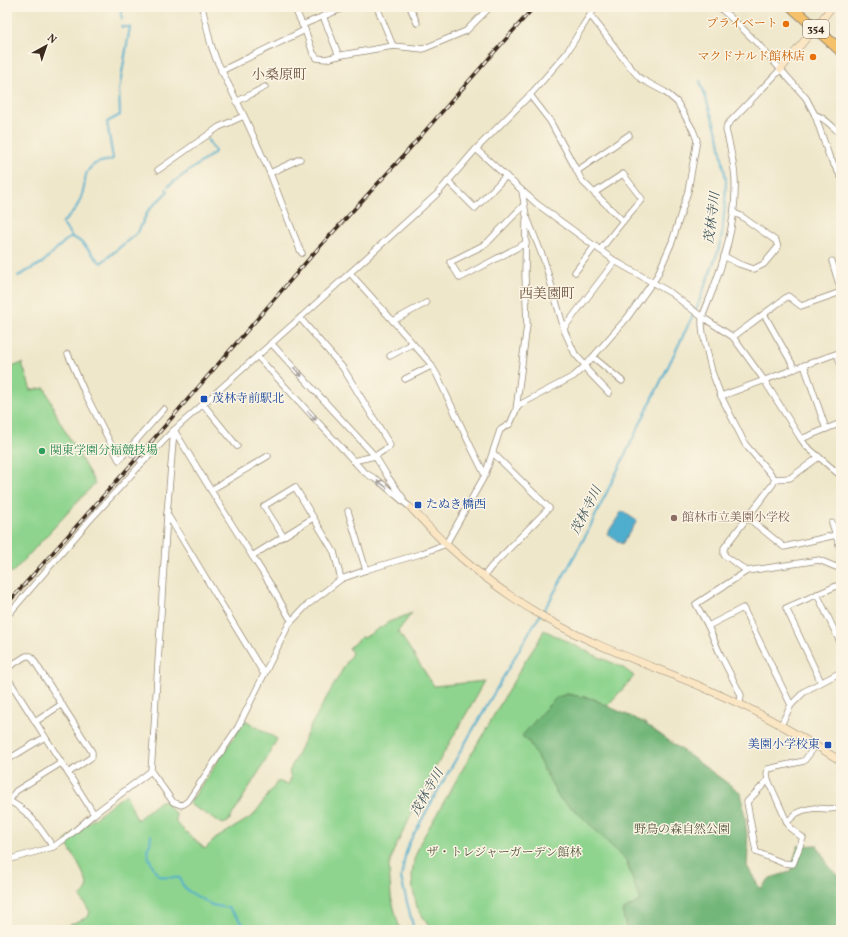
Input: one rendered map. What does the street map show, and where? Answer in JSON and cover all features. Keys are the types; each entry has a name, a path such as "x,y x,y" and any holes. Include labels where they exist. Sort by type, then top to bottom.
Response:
{"highway":[{"name":"354","path":"792,7 841,42"},
{"name":"354","path":"802,7 841,52"}],"street":[{"path":"202,7 216,59 270,173 302,253"},
{"path":"294,7 304,28 313,53 317,58 326,59 393,46 423,49 466,31 490,7"},
{"path":"221,70 304,28 335,9 346,7"},
{"path":"377,7 393,46"},
{"path":"410,7 417,23"},
{"path":"7,616 88,521 174,430 437,194 476,150 530,95 566,54 596,7"},
{"path":"719,7 742,27 806,98 815,115 829,156 841,177"},
{"path":"775,479 745,444 721,396 712,372 700,316 724,256 734,214 734,166 726,127 781,69 832,7"},
{"path":"174,430 167,514 151,771 173,802 181,805 188,801 238,727 292,620 306,606 341,579 420,554 446,544 485,475 500,430 510,424 517,408 521,404 574,376 585,366 627,318 657,276 676,233 688,191 697,140 677,102 665,92 642,80 630,68 601,27 590,15"},
{"path":"323,16 339,56"},
{"path":"236,102 265,87"},
{"path":"530,95 550,121 582,181 623,220"},
{"path":"815,115 819,116 841,134"},
{"path":"158,170 218,127 244,116"},
{"path":"577,171 629,135"},
{"path":"476,150 537,204 594,246 615,261 671,294 700,316 733,337 764,380 806,446 841,476"},
{"path":"270,173 300,159"},
{"path":"594,193 623,174 642,199 623,220 600,250"},
{"path":"448,182 475,208 506,176"},
{"path":"522,190 526,215 544,260 564,328 575,354 587,370 609,393"},
{"path":"524,205 486,244 450,262 460,278 526,243"},
{"path":"724,256 739,264 754,269 764,264 778,247 776,241 741,216 734,214"},
{"path":"517,408 516,410 527,325 525,275 526,215"},
{"path":"575,272 594,246"},
{"path":"564,328 615,261"},
{"path":"733,337 788,296 801,306 841,292 832,261"},
{"path":"350,273 431,366 437,375 485,475"},
{"path":"393,321 426,303"},
{"path":"764,314 795,369"},
{"path":"300,318 343,368 390,445 390,447 375,456 353,461"},
{"path":"271,343 375,456 388,477 411,508"},
{"path":"390,356 412,344"},
{"path":"721,396 839,353 841,365"},
{"path":"68,354 84,391 119,460 164,409"},
{"path":"257,356 353,461 367,474 379,481 411,508 446,544 484,576 514,598 546,618 586,639 761,714 841,761"},
{"path":"593,357 622,381"},
{"path":"804,365 826,429"},
{"path":"405,379 431,366"},
{"path":"203,404 237,446"},
{"path":"801,439 841,423"},
{"path":"174,430 292,620"},
{"path":"128,450 143,462"},
{"path":"484,576 549,508 493,453"},
{"path":"211,490 268,456"},
{"path":"775,479 790,478 819,457"},
{"path":"747,571 724,555 724,548 773,484 775,479"},
{"path":"283,536 264,506 294,487 334,552 341,579"},
{"path":"348,511 366,570"},
{"path":"167,514 264,674"},
{"path":"252,556 313,518"},
{"path":"747,518 784,547 836,535"},
{"path":"832,523 841,550"},
{"path":"740,704 741,695 696,604 747,571 819,560 841,569"},
{"path":"821,682 786,608 841,584"},
{"path":"817,594 841,644"},
{"path":"708,626 743,608 791,704"},
{"path":"7,668 26,656 31,656 92,752 92,757 68,773"},
{"path":"781,725 791,704 805,691 841,672"},
{"path":"7,677 94,814"},
{"path":"36,722 62,704"},
{"path":"7,760 45,737"},
{"path":"768,780 747,802 756,852 783,863 793,864 802,838 790,828 768,780 767,774 768,769 804,761 816,745"},
{"path":"54,847 32,818 16,804 8,800 16,791 60,762"},
{"path":"7,860 54,847 94,814 151,771"},
{"path":"787,822 797,813 804,810 815,808 828,810 841,808"}],"green space":[{"name":"関東学園分福競技場","path":"22,363 31,390 45,388 59,420 95,483 13,572 7,573 7,369"},
{"path":"412,613 398,631 434,686 485,681 433,772 393,852 389,867 391,897 400,930 57,930 88,917 90,912 80,897 87,888 85,877 65,841 126,794 137,820 160,801 168,800 168,806 176,814 176,823 205,849 215,839 253,816 278,781 288,785 291,778 289,772 311,725 352,653 349,648 361,637 364,638 389,622"},
{"name":"ザ・トレジャーガーデン館林","path":"544,630 622,667 634,676 607,706 594,699 567,694 522,736 529,742 560,799 576,811 626,860 637,892 642,900 622,911 627,930 431,930 417,907 413,890 412,876 414,860 420,843"},
{"name":"野鳥の森自然公園","path":"567,694 594,699 643,722 741,793 748,849 747,866 760,889 770,878 790,872 798,846 817,845 828,865 841,879 841,930 627,930 622,911 641,900 626,860 576,811 560,799 529,742 522,736 557,697"},
{"path":"245,720 277,739 266,760 228,822 223,824 189,804"}],"water":[{"path":"622,511 637,521 622,544 607,534"}],"waterway":[{"path":"120,7 122,19"},
{"path":"72,237 62,223 79,203 83,193 87,172 97,163 113,159 107,122 120,115 119,90 130,27 121,26"},
{"name":"茂林寺川","path":"414,930 401,878 409,843 531,629 549,602 587,533 697,307 718,251 722,235 726,180 718,135 700,81"},
{"path":"168,186 214,153 215,151 207,139"},
{"path":"18,276 42,263 65,241 72,237 84,245 101,263 138,232 148,211 168,191 166,189"},
{"path":"151,835 150,844 147,850 152,864 160,876 180,878 182,884 188,891 212,905 228,908 248,930"}],"railway":[{"path":"7,604 138,457 314,253 404,155 534,7"}],"place":[{"name":"プライベート","path":"786,24"},
{"name":"マクドナルド館林店","path":"813,57"},
{"name":"茂林寺前駅北","path":"204,399"},
{"name":"関東学園分福競技場","path":"42,451"},
{"name":"たぬき橋西","path":"418,505"},
{"name":"館林市立美園小学校","path":"674,518"},
{"name":"美園小学校東","path":"828,745"}],"district":[{"name":"小桑原町","path":"279,75"},
{"name":"西美園町","path":"547,294"}]}
